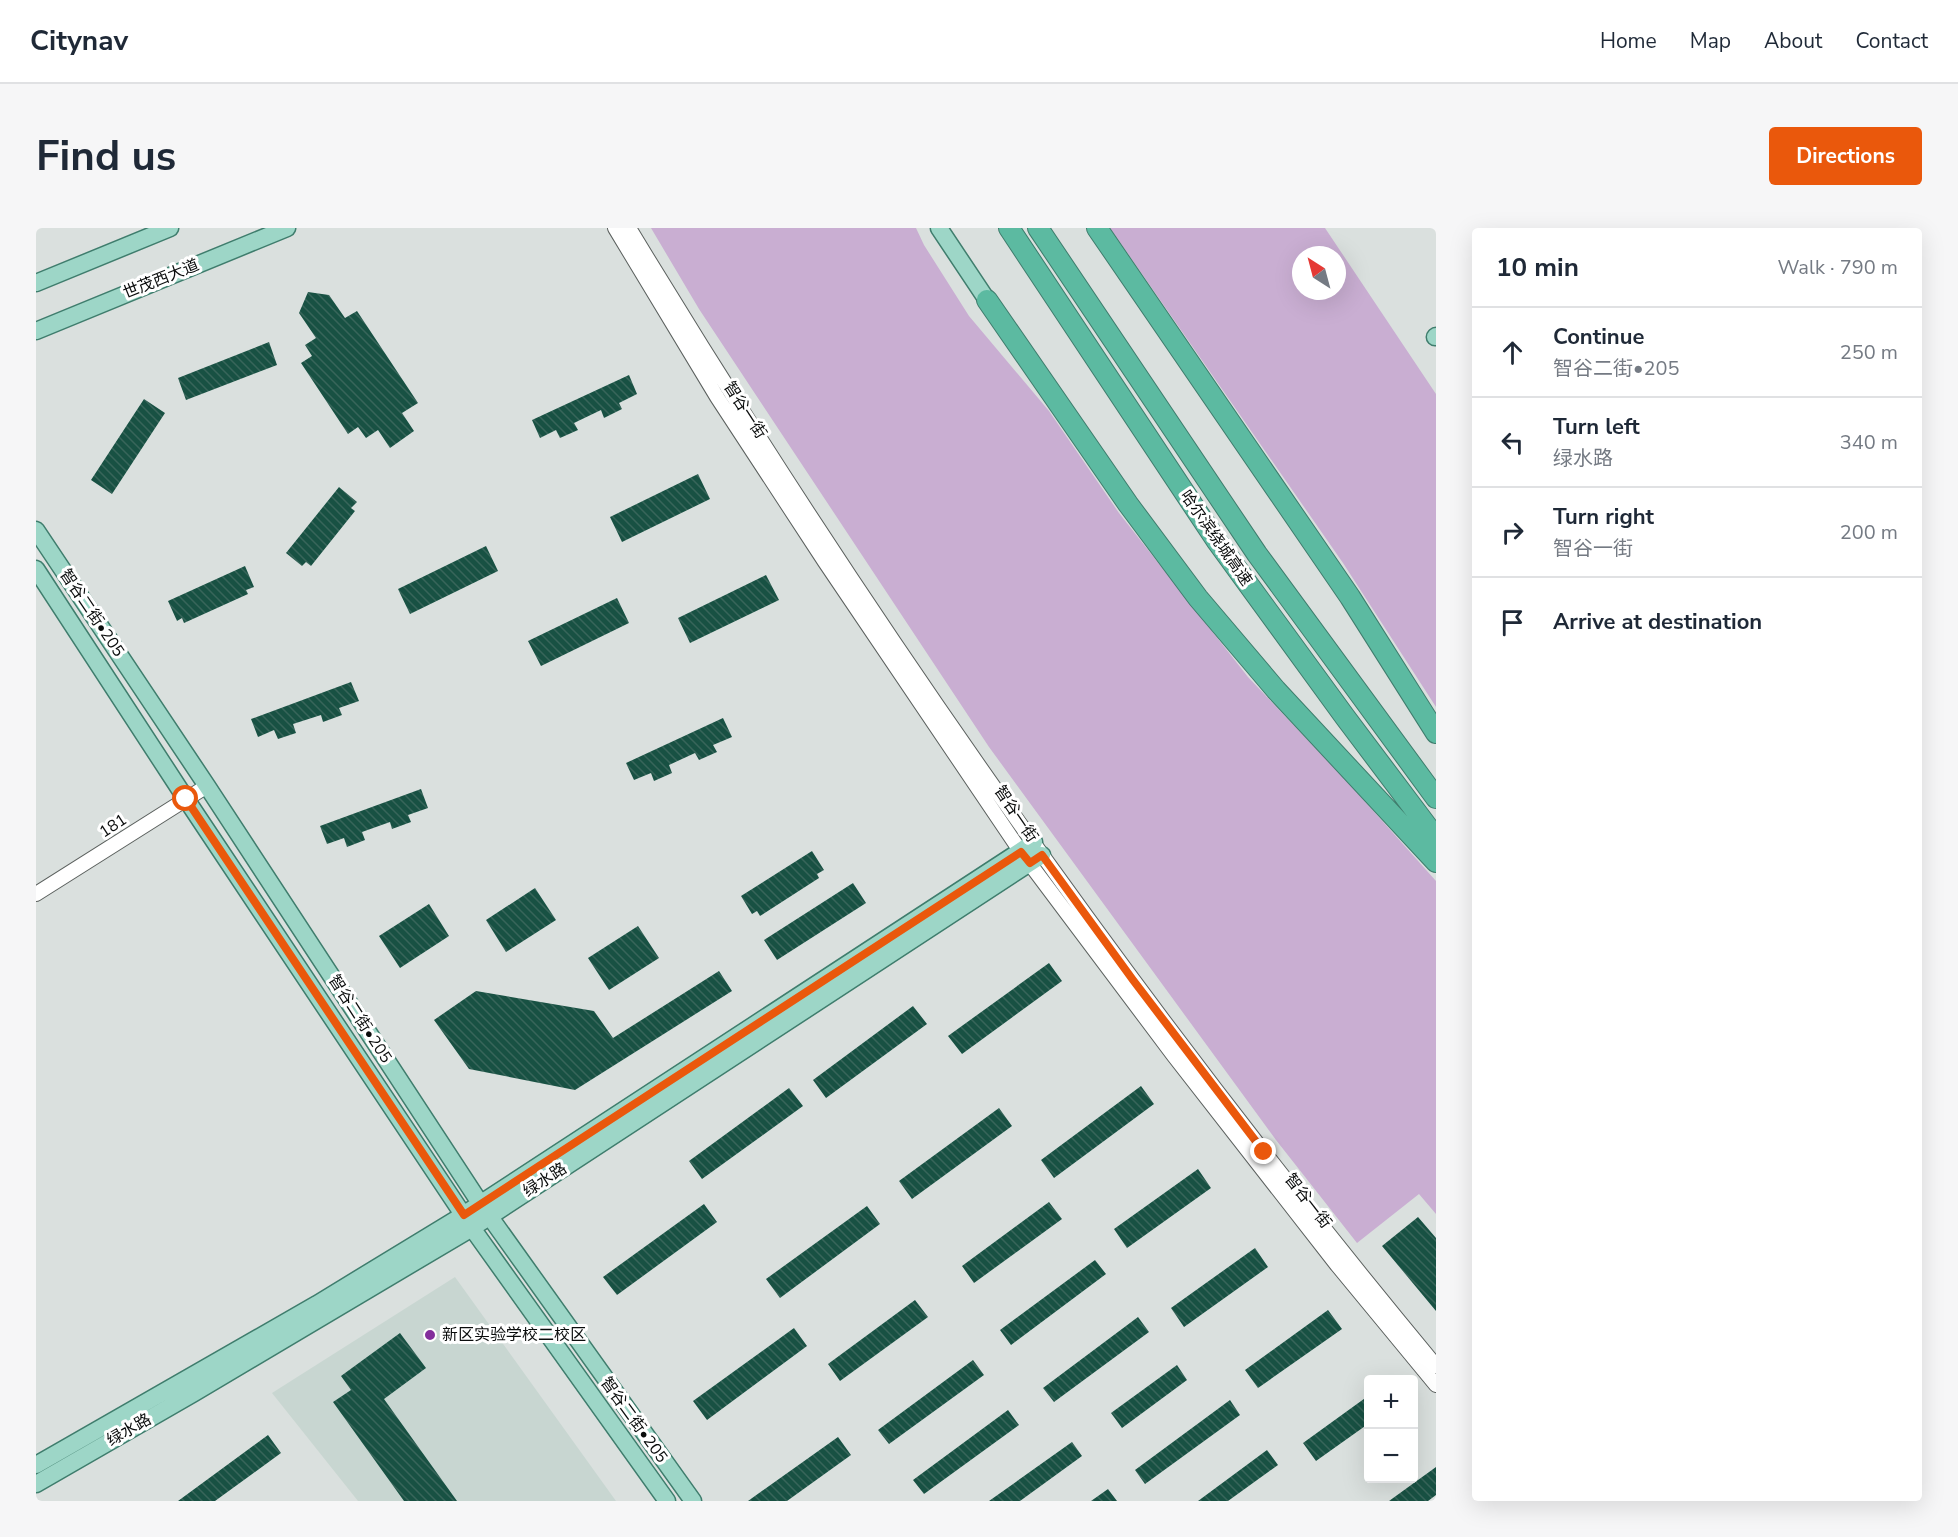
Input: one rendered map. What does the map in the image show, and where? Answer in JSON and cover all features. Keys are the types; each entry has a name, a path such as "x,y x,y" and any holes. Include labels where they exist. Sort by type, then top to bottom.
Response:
{"highway":[{"name":"哈尔滨绕城高速","path":"1009,228 1216,540 1436,838"},
{"name":"哈尔滨绕城高速","path":"1038,228 1257,554 1436,798"},
{"path":"1096,228 1350,597 1436,733"},
{"path":"987,300 1128,504 1198,598 1276,690 1436,862"}],"main road":[{"path":"36,283 170,228"},
{"name":"世茂西大道","path":"36,330 287,228"},
{"path":"939,228 987,300"},
{"name":"智谷二街•205","path":"36,530 485,1209 693,1501"},
{"name":"智谷二街•205","path":"36,569 186,799 468,1221 667,1501"},
{"name":"绿水路","path":"36,1484 194,1393 468,1221 1032,853"},
{"name":"绿水路","path":"36,1465 317,1304 468,1221"}],"street":[{"name":"智谷一街","path":"615,228 717,397 825,562 1224,1121 1337,1265 1436,1385"},
{"name":"智谷一街","path":"629,228 704,352 1032,853 1133,980 1264,1152 1436,1366"},
{"name":"181","path":"36,894 207,786"}],"shaded area":[{"path":"651,228 916,228 924,245 969,316 1049,411 1119,513 1248,677 1343,777 1436,881 1436,1214 1419,1194 1357,1243 1276,1140 989,747 699,309"},
{"path":"1110,228 1325,228 1337,246 1292,246 1292,300 1346,300 1346,259 1436,394 1436,707 1343,563"},
{"name":"新区实验学校二校区","path":"455,1277 616,1501 358,1501 272,1393"}],"building":[{"path":"308,292 329,295 345,318 357,311 418,403 402,413 414,431 390,448 378,430 366,438 358,427 348,434 301,363 312,356 305,345 316,338 299,313"},
{"path":"269,342 277,365 186,400 178,378"},
{"path":"629,375 637,394 619,403 622,409 604,418 601,410 574,423 578,430 560,438 556,430 540,438 532,420"},
{"path":"144,399 165,413 112,494 91,480"},
{"path":"698,474 710,499 622,542 610,517"},
{"path":"339,487 357,502 351,508 355,511 311,566 306,562 302,566 286,553"},
{"path":"486,546 498,571 410,614 398,589"},
{"path":"245,566 254,587 246,590 248,594 184,623 182,618 177,621 168,601"},
{"path":"766,575 779,600 690,643 678,618"},
{"path":"617,598 629,623 541,666 528,641"},
{"path":"351,682 359,701 339,708 342,715 323,722 321,715 293,724 296,733 278,739 274,730 258,737 251,719"},
{"path":"723,718 732,737 713,745 717,752 699,760 695,753 669,765 672,773 654,781 651,773 634,780 626,763"},
{"path":"421,789 428,808 408,815 411,822 392,829 390,822 362,832 365,840 347,847 344,838 327,844 320,826"},
{"path":"812,851 824,870 817,874 819,878 760,916 757,911 752,914 741,896"},
{"path":"853,883 866,903 777,960 764,940"},
{"path":"535,888 556,920 506,952 486,920"},
{"path":"429,904 449,936 400,968 379,936"},
{"path":"638,926 659,958 609,990 588,958"},
{"path":"1049,963 1062,981 962,1054 948,1036"},
{"path":"719,971 732,991 575,1090 469,1069 434,1020 476,991 594,1011 613,1038"},
{"path":"913,1006 927,1024 826,1098 813,1080"},
{"path":"1141,1086 1154,1104 1054,1178 1041,1160"},
{"path":"789,1088 803,1106 702,1179 689,1161"},
{"path":"999,1108 1012,1126 912,1199 899,1181"},
{"path":"1198,1169 1211,1188 1127,1248 1114,1229"},
{"path":"1049,1202 1062,1219 974,1283 962,1266"},
{"path":"704,1204 717,1222 617,1295 603,1277"},
{"path":"867,1206 880,1224 780,1298 766,1279"},
{"path":"1418,1217 1436,1238 1436,1311 1382,1246"},
{"path":"1255,1248 1268,1267 1184,1327 1171,1308"},
{"path":"1095,1260 1106,1274 1011,1345 1000,1330"},
{"path":"915,1300 928,1317 840,1381 828,1364"},
{"path":"1328,1310 1342,1329 1258,1388 1245,1370"},
{"path":"1138,1317 1149,1332 1054,1402 1043,1388"},
{"path":"794,1328 807,1346 707,1420 693,1401"},
{"path":"400,1333 426,1368 384,1399 457,1501 404,1501 333,1402 351,1390 341,1376"},
{"path":"973,1360 984,1375 889,1444 878,1430"},
{"path":"1177,1365 1187,1380 1122,1428 1111,1413"},
{"path":"1364,1399 1364,1427 1316,1461 1303,1443"},
{"path":"1230,1400 1240,1415 1145,1484 1135,1470"},
{"path":"1008,1410 1019,1425 924,1494 913,1480"},
{"path":"268,1435 281,1453 215,1501 178,1501"},
{"path":"838,1437 851,1455 787,1501 748,1501"},
{"path":"1072,1442 1082,1456 1020,1501 989,1501"},
{"path":"1267,1450 1278,1465 1228,1501 1198,1501"},
{"path":"1436,1467 1436,1495 1428,1501 1389,1501 1414,1483 1418,1483 1418,1480"},
{"path":"1108,1489 1117,1501 1091,1501"}],"place":[{"name":"新区实验学校二校区","path":"430,1335"}],"route":[{"path":"186,799 464,1215 1021,852 1030,863 1042,855 1133,980 1264,1152"}]}
